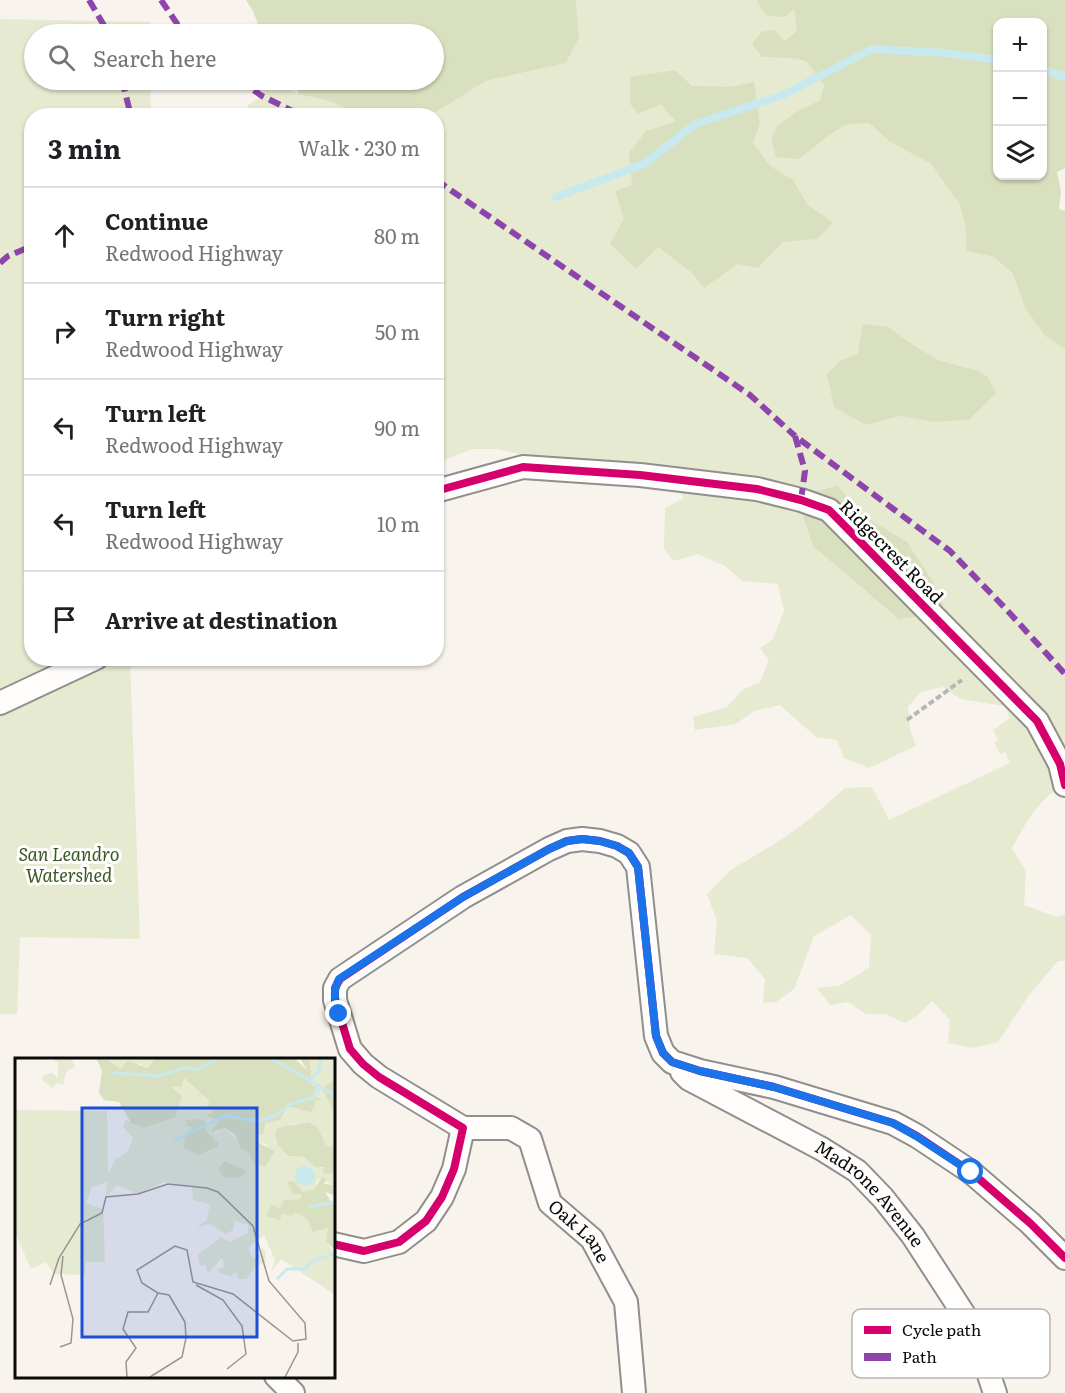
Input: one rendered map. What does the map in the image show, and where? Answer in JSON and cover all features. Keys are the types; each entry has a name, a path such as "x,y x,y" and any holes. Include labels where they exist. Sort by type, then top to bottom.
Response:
{"street":[{"name":"Ridgecrest Road","path":"444,489 523,467 640,475 757,489 829,510 1037,721 1060,764 1065,785"},
{"path":"0,703 79,666"},
{"name":"Madrone Avenue","path":"463,1128 379,1077 350,1049 335,1000 335,988 339,979 463,897 549,849 567,841 582,839 617,846 629,853 638,867 656,1036 663,1053 689,1079 822,1149 857,1171 914,1236 961,1309"},
{"path":"672,1062 700,1071 774,1087 893,1123 971,1172 1030,1223 1065,1258"},
{"path":"334,1244 364,1251 399,1242 426,1221 442,1197 454,1169 463,1128"},
{"name":"Oak Lane","path":"463,1128 511,1128 530,1138 550,1203 592,1239 626,1302 633,1393"},
{"path":"277,1378 293,1393"},
{"name":"Madrone Avenue","path":"990,1378 995,1393"}],"path":[{"path":"907,720 983,666"}],"green space":[{"path":"246,0 576,0 579,38 566,63 486,81 442,108 345,108 329,101 298,94 298,90 444,90 444,24 258,24"},
{"path":"576,0 756,0 767,16 794,8 797,30 762,57 806,61 824,85 820,100 798,111 823,140 845,125 869,123 890,142 931,164 960,205 966,230 966,251 994,257 1013,274 1025,308 1045,336 1065,349 1065,786 1040,804 1012,848 1026,871 1024,905 1057,917 1065,914 1065,961 1058,961 1029,995 998,1042 973,1048 948,1043 950,1020 932,1001 917,1016 905,1023 885,1014 866,1014 848,1002 830,1005 817,988 839,986 869,968 871,935 851,915 814,936 794,989 776,1002 763,1003 765,979 747,958 714,954 717,921 707,894 731,870 784,838 845,788 872,787 889,820 1010,763 1005,752 1000,754 994,742 998,740 993,730 1010,718 1004,706 960,699 943,687 921,692 908,707 910,729 916,746 869,768 844,758 837,740 816,737 780,705 754,711 736,724 695,730 693,717 727,707 742,690 760,682 769,660 760,648 773,639 784,611 778,584 742,581 725,566 698,554 673,561 664,549 665,508 684,498 668,478 551,461 497,449 472,449 444,460 442,108 486,81 566,63 579,38","holes":["889,327 938,360 976,370 995,393 969,420 933,422 901,416 866,425 840,361 858,353"]},
{"path":"756,0 1065,0 1065,168 1057,172 1061,191 1059,209 1065,211 1065,349 1045,336 1025,308 1013,274 994,257 966,251 966,230 960,205 931,164 890,142 869,123 845,125 799,159 776,157 771,138 778,125 798,111 820,100 824,85 806,61 762,57 752,44 762,31 776,30 784,41 797,30 794,9 785,17 767,16"},
{"name":"San Leandro Watershed","path":"0,19 150,22 150,24 24,24 24,90 150,90 151,108 24,108 24,666 130,666 140,939 20,937 17,1014 0,1014"},
{"path":"675,70 692,86 730,87 754,82 760,123 753,143 770,166 793,180 807,204 833,223 817,239 783,242 758,268 737,264 704,288 691,272 658,247 636,269 610,244 624,219 615,191 632,185 629,153 646,131 676,122 661,104 638,114 630,104 630,77"},
{"path":"264,90 291,90 345,108 248,108 248,105 262,96"},
{"path":"863,324 889,327 938,360 976,370 988,377 996,393 969,420 933,422 901,416 866,425 834,407 827,374 840,361 858,353"},
{"path":"837,486 867,518 907,542 932,580 944,605 921,616 899,619 813,546 802,513 812,492"}],"waterway":[{"path":"556,197 644,164 695,124 783,95 872,49 946,53 993,59"},
{"path":"1047,71 1065,77"}],"marked path":[{"path":"89,0 103,24"},
{"path":"161,0 177,24"},
{"path":"124,90 129,108"},
{"path":"253,90 287,108"},
{"path":"444,185 750,395 795,436"},
{"path":"0,263 8,256 24,249"},
{"path":"801,500 805,471 795,436 950,551 1065,674"}],"cycle path":[{"path":"444,489 523,467 640,475 757,489 829,510 1037,721 1060,764 1065,785"},
{"path":"334,1244 364,1251 399,1242 426,1221 442,1197 454,1169 463,1128 379,1077 350,1049 335,1000 335,988 340,979 463,897 549,849 567,841 582,839 617,846 629,853 638,867 656,1036 663,1053 672,1062 700,1071 774,1087 893,1123 971,1172 1030,1223 1065,1258"}],"route":[{"path":"339,1014 335,1000 335,988 339,979 463,897 549,849 567,841 582,839 600,841 617,846 629,853 638,867 656,1036 663,1053 672,1062 700,1071 774,1087 893,1123 971,1172"}]}
